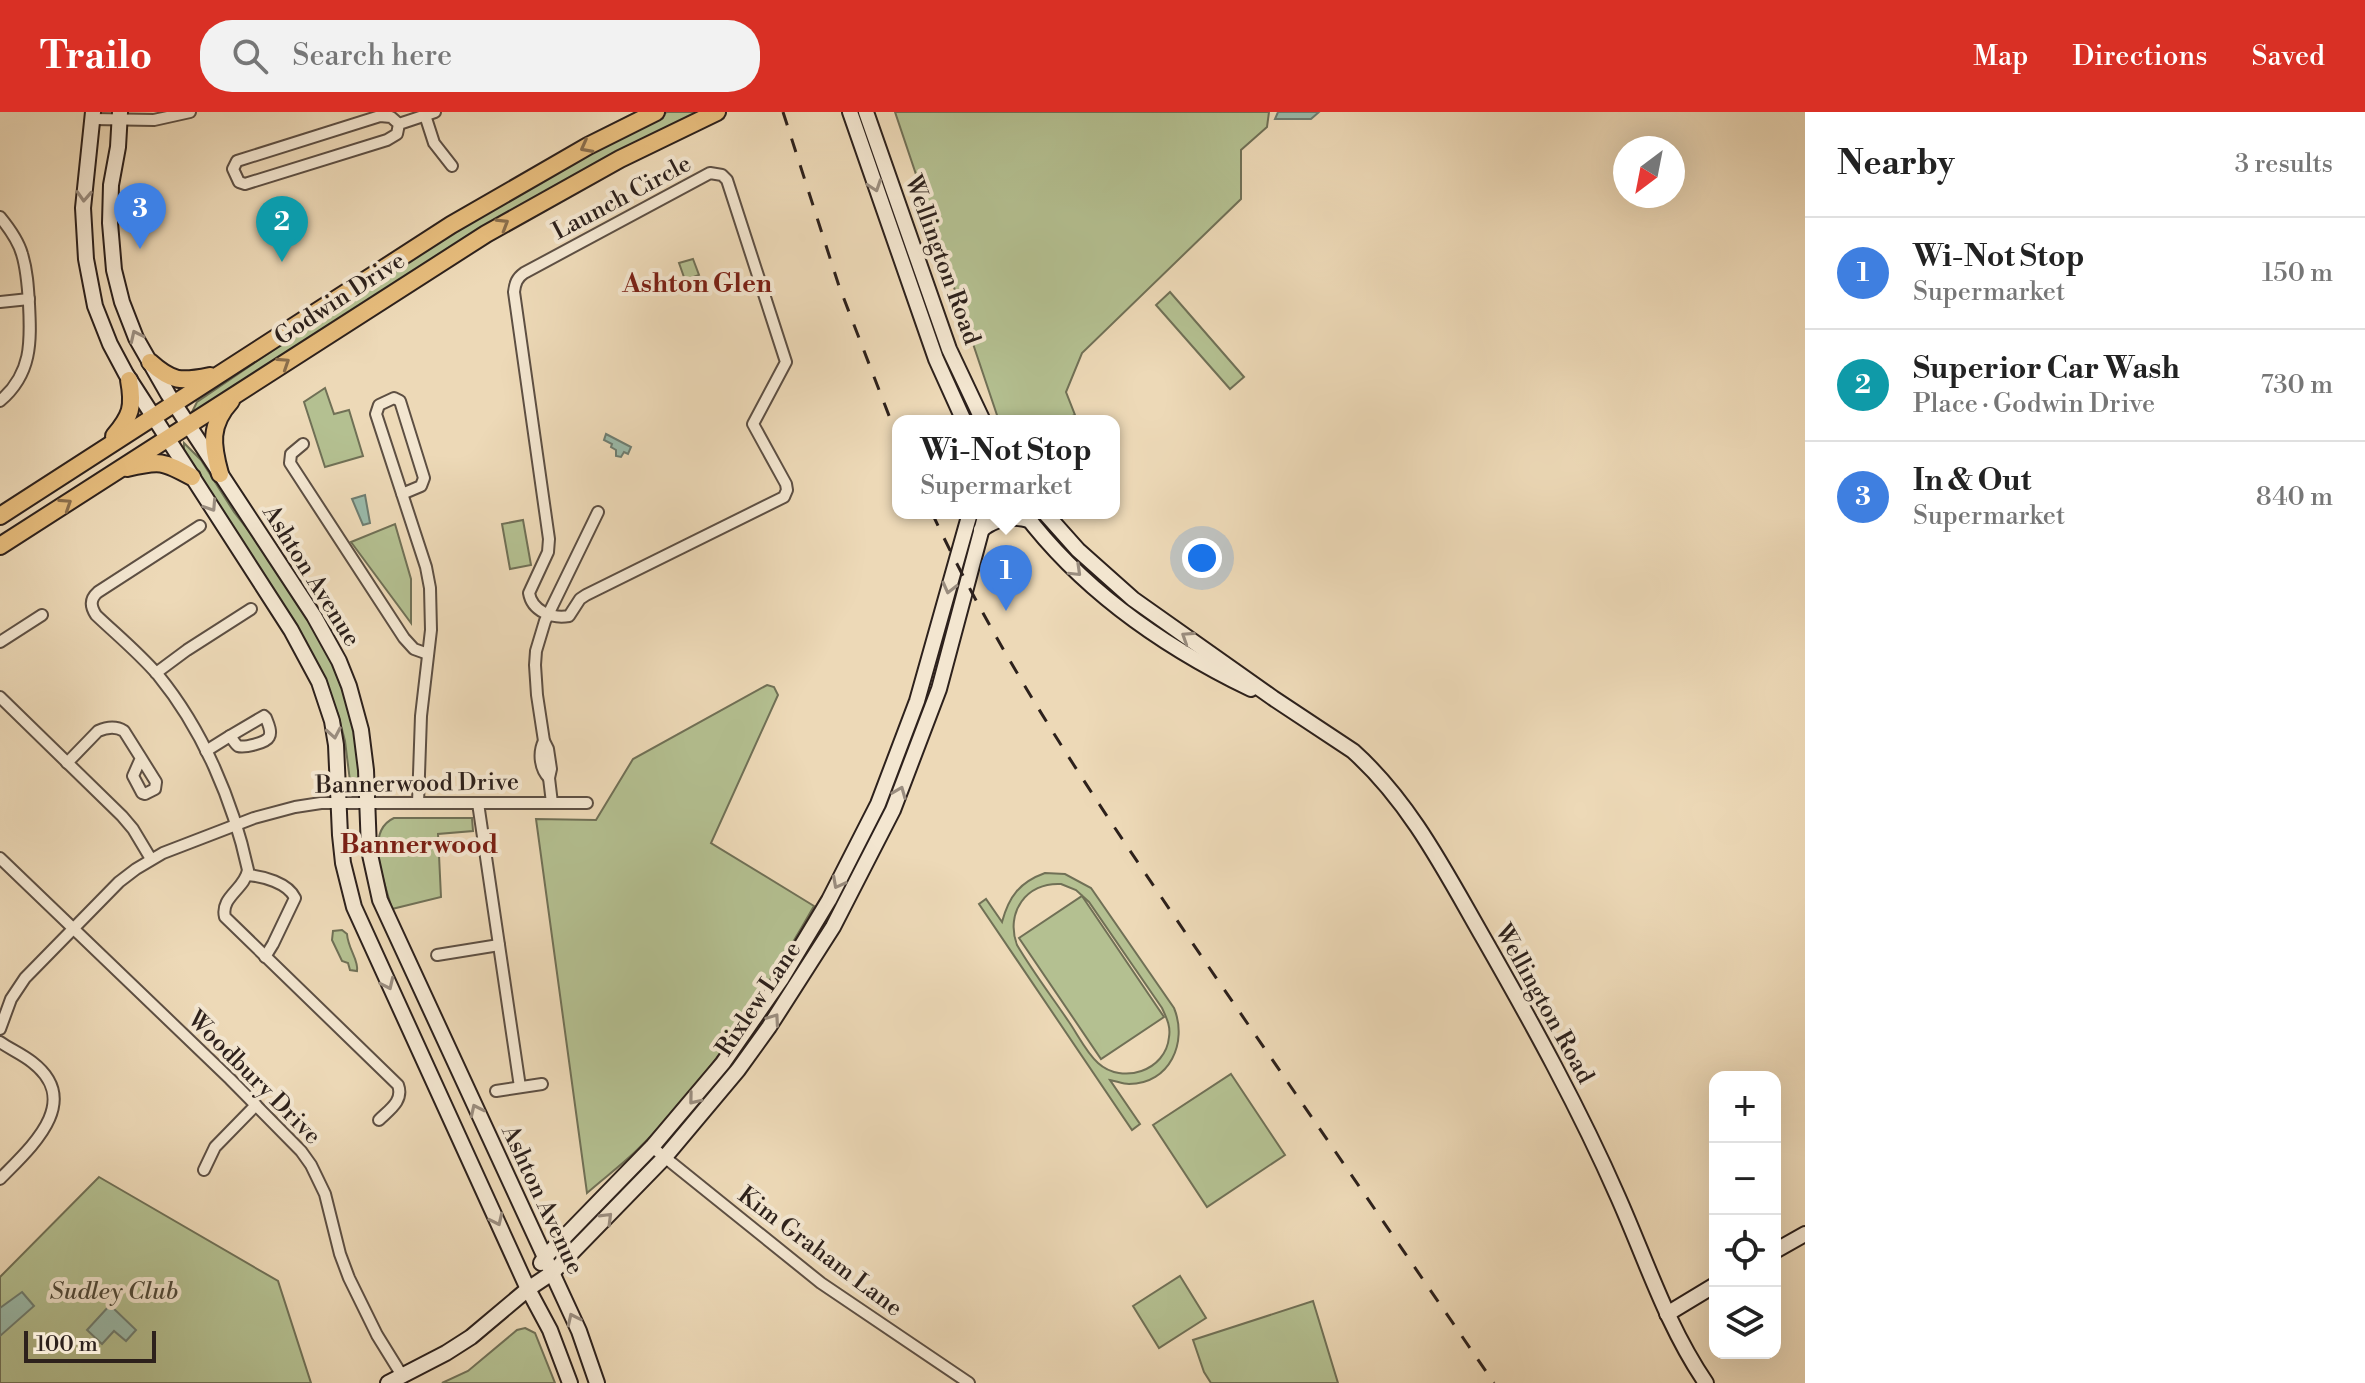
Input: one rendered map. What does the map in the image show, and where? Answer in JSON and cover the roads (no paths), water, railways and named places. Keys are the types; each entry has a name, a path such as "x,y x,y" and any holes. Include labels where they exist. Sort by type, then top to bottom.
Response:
{"main road":[{"name":"Godwin Drive","path":"0,516 512,189 656,112"},
{"name":"Godwin Drive","path":"0,546 534,206 620,159 717,112"},
{"name":"Wellington Road","path":"850,112 936,359 961,415"},
{"name":"Wellington Road","path":"866,112 949,349 980,415"},
{"name":"Ashton Avenue","path":"93,115 83,208 86,259 102,327 129,380 291,630 319,682 336,745 343,863 354,907 528,1289 550,1330 570,1383"},
{"name":"Ashton Avenue","path":"120,116 111,185 110,242 122,302 136,338 174,404 314,616 339,661 361,730 369,850 388,922 579,1331 597,1383"},
{"path":"150,362 165,375 179,380 219,374"},
{"path":"98,452 129,416 132,402 129,380"},
{"path":"220,474 213,444 214,430 224,410 239,393"},
{"path":"111,475 161,462 192,477"},
{"name":"Rixlew Lane","path":"528,1289 545,1257 652,1147 723,1063 808,937 878,804 925,678 968,519"},
{"name":"Rixlew Lane","path":"388,1383 471,1337 552,1273 665,1157 738,1070 795,989 873,853 911,766 939,689 984,519"},
{"path":"981,530 1000,519"},
{"name":"Wellington Road","path":"1028,519 1079,574 1144,628 1222,674 1273,698"},
{"name":"Wellington Road","path":"1050,519 1078,550 1125,592 1273,698 1333,736 1372,768 1418,826 1512,989 1581,1118 1667,1314 1706,1383"},
{"path":"1781,1248 1805,1234"},
{"path":"1667,1314 1712,1287"}],"street":[{"path":"93,115 166,119 190,112"},
{"path":"399,124 428,113 434,143 452,166"},
{"path":"380,116 391,117 399,124 397,134 387,140 245,184 239,182 233,169 237,161 380,116"},
{"name":"Launch Circle","path":"710,173 722,175 727,180 786,362 753,424 787,490 784,497 586,595 569,616 548,614 529,598 550,545 514,292 518,277 710,173"},
{"path":"0,217 23,256 31,343 14,386 0,401"},
{"path":"0,302 29,299"},
{"path":"402,494 421,486 424,478 400,401 394,398 379,405 376,414 402,494 426,567 430,588 431,630 421,716 418,803"},
{"path":"303,444 291,454 290,463 408,644 428,654"},
{"path":"552,803 549,778 543,770 540,751 544,741 535,665 539,636 598,512"},
{"path":"200,526 98,592 91,604 96,615 156,673 206,751 219,779 247,867 247,875 226,902 223,913 398,1085 398,1101 379,1120"},
{"path":"156,673 251,609"},
{"path":"0,642 42,615"},
{"path":"0,697 133,829 151,859"},
{"path":"67,763 98,731 116,727 124,731 141,758"},
{"path":"206,751 230,736"},
{"name":"Bannerwood Drive","path":"0,1029 18,987 119,882 151,859 235,826 295,807 338,803 587,803"},
{"path":"478,803 520,1087"},
{"name":"Woodbury Drive","path":"0,858 301,1151 320,1181 349,1278 377,1335 403,1377"},
{"path":"247,875 264,877 290,889 295,898 265,957"},
{"path":"437,955 499,945"},
{"path":"0,1042 32,1061 39,1069 50,1085 53,1106 49,1121 39,1137 0,1179"},
{"path":"496,1091 542,1084"},
{"path":"204,1170 215,1147 256,1105"},
{"name":"Kim Graham Lane","path":"652,1147 821,1283 969,1383"}],"railway":[{"path":"783,112 839,286 892,423"},
{"path":"935,519 993,630 1096,799 1494,1383"}],"place":[{"name":"In & Out","path":"140,249"},
{"name":"Superior Car Wash","path":"282,262"},
{"name":"Wi-Not Stop","path":"1006,611"}],"district":[{"name":"Ashton Glen","path":"697,284"},
{"name":"Bannerwood","path":"419,845"}],"park label":[{"name":"Sudley Club","path":"114,1292"}]}
